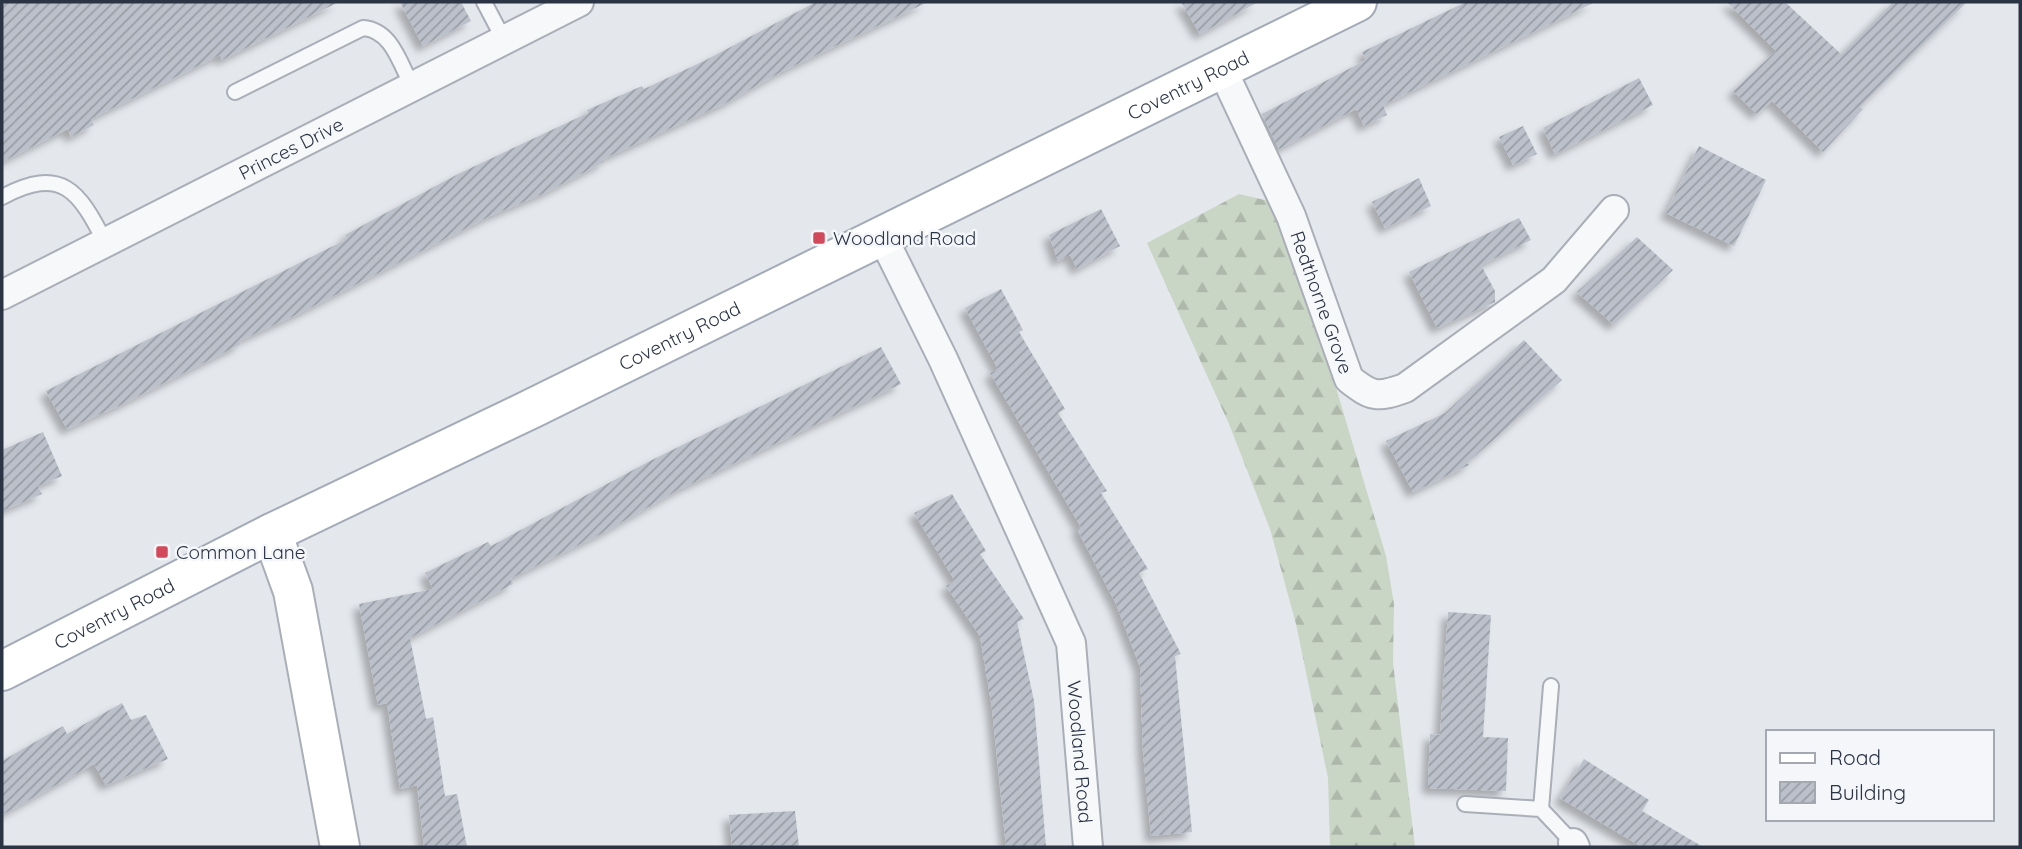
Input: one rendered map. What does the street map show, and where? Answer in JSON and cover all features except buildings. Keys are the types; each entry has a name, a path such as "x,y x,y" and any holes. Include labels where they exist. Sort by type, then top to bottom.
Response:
{"main road":[{"name":"Coventry Road","path":"2,671 272,533 1222,69 1337,6"},
{"path":"272,533 293,591 340,847"}],"street":[{"name":"Princes Drive","path":"2,295 579,2"},
{"name":"Redthorne Grove","path":"1222,69 1291,216 1349,379 1365,392 1380,397 1405,388 1554,280 1614,210"},
{"name":"Woodland Road","path":"882,236 943,359 1071,643 1088,847"}],"lane":[{"path":"484,2 504,40"},
{"path":"235,92 363,28 375,29 387,38 412,86"},
{"path":"2,197 29,184 50,183 68,188 80,197 106,242"},
{"path":"1541,809 1551,686"},
{"path":"1465,804 1541,809 1574,845"}],"green space":[{"path":"1239,194 1273,202 1318,327 1386,556 1394,604 1393,663 1415,847 1330,847 1328,778 1296,624 1270,529 1229,424 1147,243"}],"place":[{"name":"Woodland Road","path":"819,238"},
{"name":"Common Lane","path":"162,552"}]}
